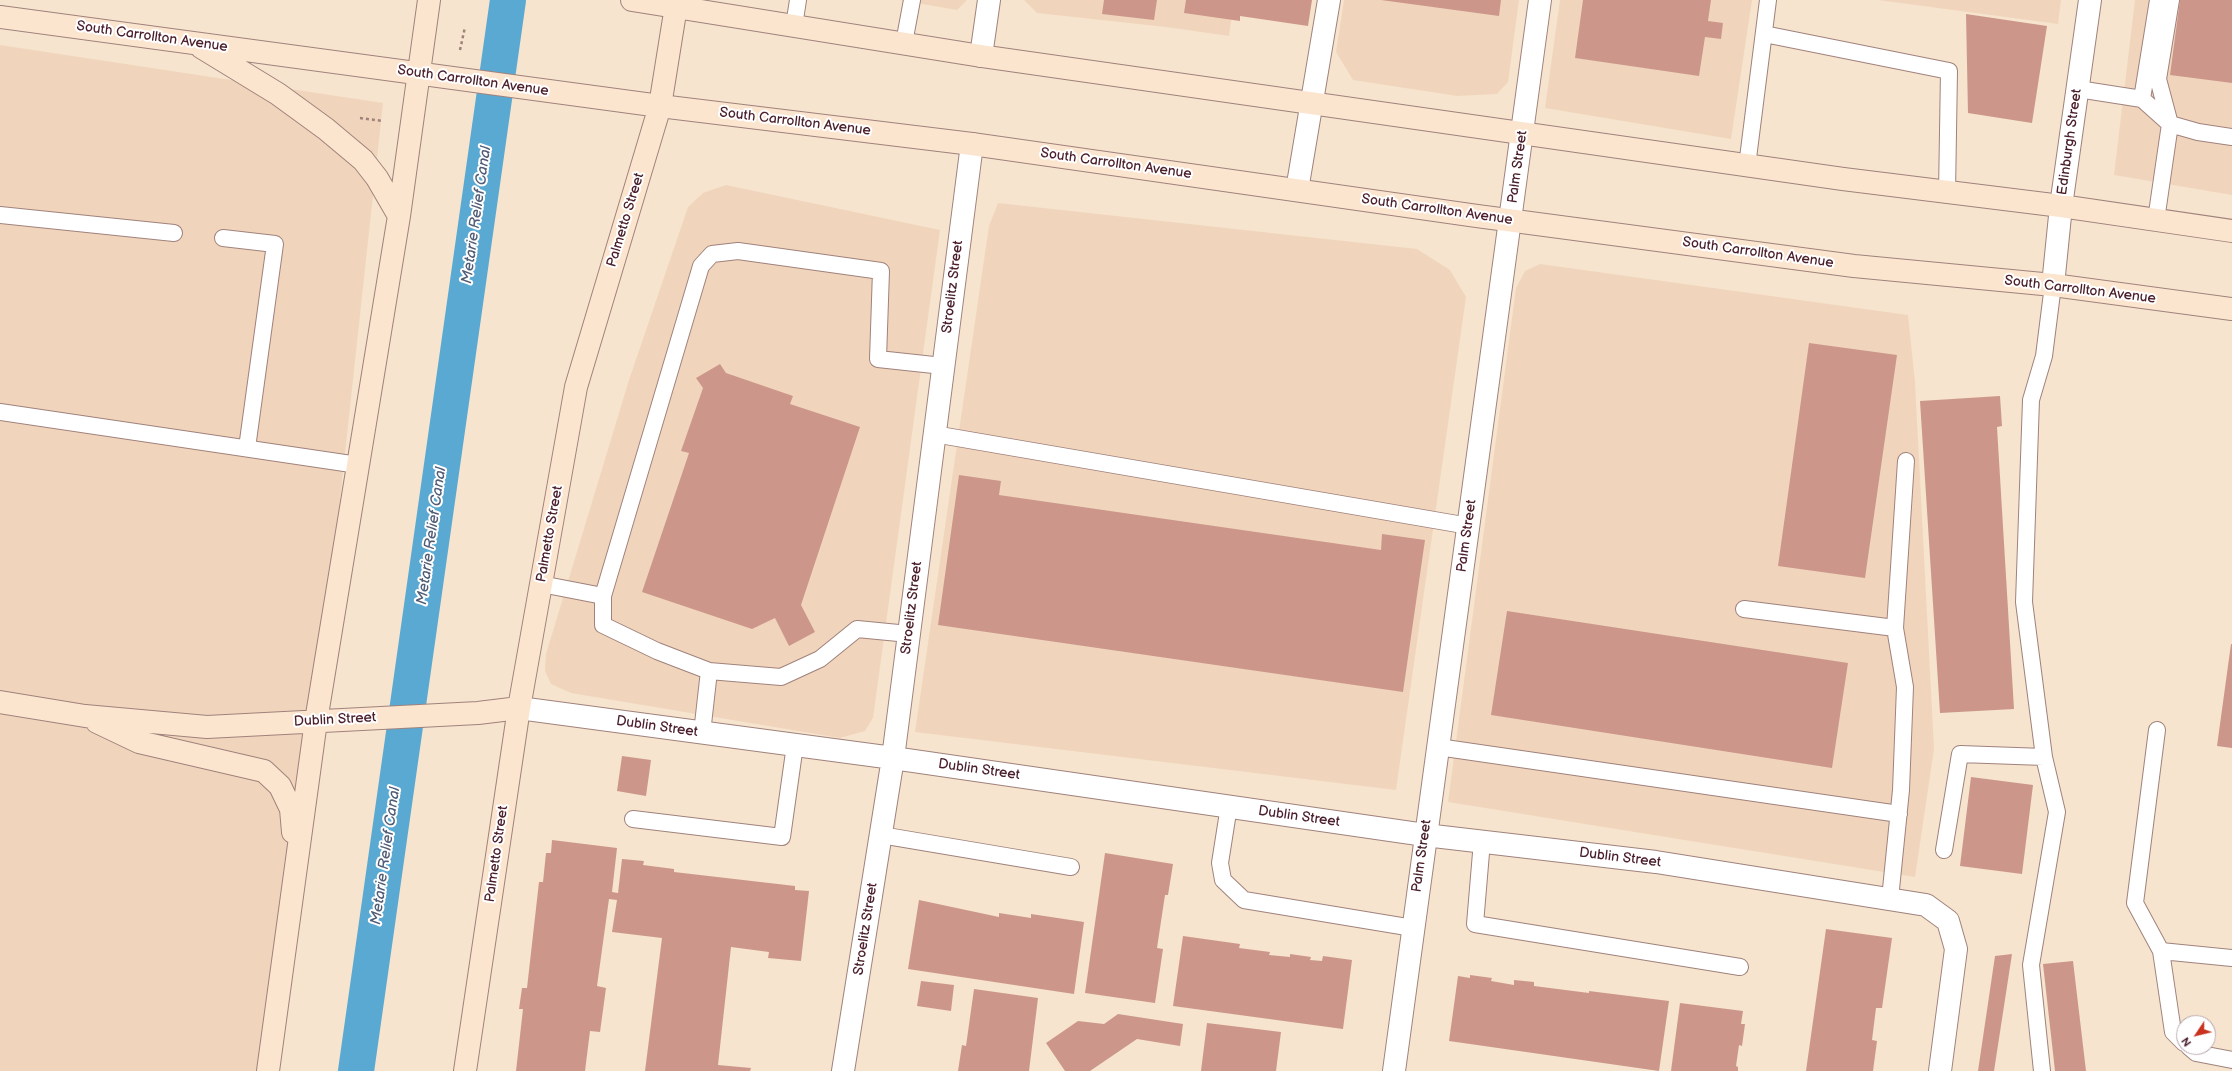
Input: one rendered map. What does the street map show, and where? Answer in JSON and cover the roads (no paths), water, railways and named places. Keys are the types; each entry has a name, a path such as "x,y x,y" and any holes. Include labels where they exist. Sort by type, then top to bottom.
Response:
{"main road":[{"path":"268,1071 316,721 399,216 429,0"},
{"path":"632,0 676,3 794,26 981,56 1313,102 1747,166 1946,193 2062,206 2232,232"},
{"name":"Palmetto Street","path":"465,1071 519,708 576,387 660,106 676,3"},
{"name":"South Carrollton Avenue","path":"0,17 660,106 972,144 1511,220 1854,266 2053,285 2232,309"},
{"path":"0,24 29,20"},
{"path":"193,43 278,94 363,160 377,178 399,216"},
{"name":"Dublin Street","path":"0,702 85,716 207,727 363,718 478,714 519,708"},
{"path":"85,716 139,742 264,772 280,786 291,809 296,865"}],"street":[{"path":"981,56 989,0"},
{"path":"1297,190 1329,0"},
{"name":"Palm Street","path":"1394,1071 1425,835 1523,134 1540,0"},
{"name":"Edinburgh Street","path":"2053,285 2062,206 2090,0"},
{"name":"Stroelitz Street","path":"844,1071 893,758 972,144"},
{"name":"Dublin Street","path":"519,708 893,758 1425,835 1656,862 1890,898 1926,905 1948,921 1956,949 1940,1071"}],"lane":[{"path":"794,26 798,0"},
{"path":"904,43 912,0"},
{"path":"1747,166 1768,0"},
{"path":"2142,99 2158,0"},
{"path":"2156,220 2170,124 2158,79 2171,0"},
{"path":"1764,34 1949,71 1946,193"},
{"path":"2078,89 2142,99 2170,124 2198,132 2232,137"},
{"path":"0,215 174,233"},
{"path":"223,238 276,244 246,448"},
{"path":"909,634 857,629 820,659 780,677 709,671 656,651 603,625 603,596 700,266 712,254 738,251 881,271 878,359 943,366"},
{"path":"2042,1071 2031,965 2057,812 2044,756 2024,602 2031,400 2044,356 2053,285"},
{"path":"0,412 358,465"},
{"path":"934,434 1469,526"},
{"path":"1890,898 1899,814 1905,687 1895,628 1906,461"},
{"path":"541,584 603,596"},
{"path":"1744,609 1895,628"},
{"path":"702,733 709,671"},
{"path":"2157,730 2135,903 2161,951 2173,1032 2176,1035"},
{"path":"634,819 782,837 796,745"},
{"path":"1438,747 1899,814"},
{"path":"1944,850 1960,754 2044,756"},
{"path":"1229,806 1220,863 1223,880 1244,900 1413,928"},
{"path":"881,835 1071,867"},
{"path":"1482,842 1475,924 1740,967"},
{"path":"2161,951 2232,958"},
{"path":"2206,1055 2232,1060"}],"waterway":[{"name":"Metarie Relief Canal","path":"356,1071 508,0"}]}
